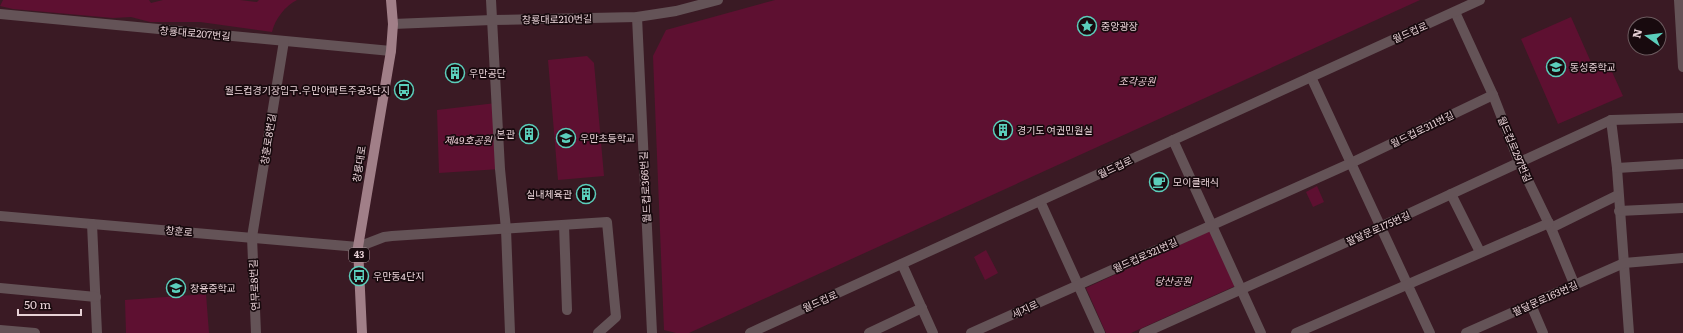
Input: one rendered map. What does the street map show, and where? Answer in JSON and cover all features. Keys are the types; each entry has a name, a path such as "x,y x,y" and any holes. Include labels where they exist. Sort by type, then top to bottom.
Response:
{"main road":[{"name":"창룡대로","path":"362,333 358,247 391,52 393,24 391,0"}],"street":[{"path":"491,0 500,169 506,229 510,333"},
{"name":"창룡대로210번길","path":"393,24 637,17 676,11 718,0"},
{"name":"월드컵로","path":"750,333 763,330 902,264 1480,0"},
{"path":"1679,0 1683,67"},
{"name":"월드컵로297번길","path":"1455,12 1493,95 1519,162 1550,225 1575,286"},
{"name":"창룡대로207번길","path":"0,14 391,52"},
{"name":"월드컵로366번길","path":"637,17 652,333"},
{"name":"창훈로8번길","path":"252,237 284,42"},
{"path":"1310,77 1430,333"},
{"name":"월드컵로311번길","path":"1212,225 1351,163 1493,95"},
{"name":"팔달문로175번길","path":"1144,333 1380,227 1611,120 1683,118"},
{"path":"1611,120 1617,168 1629,333"},
{"path":"1172,140 1261,333"},
{"path":"1617,168 1683,164"},
{"path":"1451,194 1480,252"},
{"path":"1296,333 1480,252 1550,225 1618,196"},
{"path":"1040,201 1100,333"},
{"path":"1619,211 1683,208"},
{"name":"창훈로","path":"0,216 358,247"},
{"path":"358,247 384,237 392,236 607,222 616,317 598,333"},
{"path":"92,224 97,333"},
{"path":"564,225 567,310"},
{"name":"월드컵로321번길","path":"1078,284 1212,225"},
{"name":"연무로8번길","path":"252,237 256,333"},
{"name":"팔달문로163번길","path":"1466,333 1624,263 1683,258"},
{"path":"902,264 933,333"},
{"name":"세지로","path":"971,333 1078,284"},
{"path":"0,288 96,297"},
{"path":"1531,304 1543,333"},
{"path":"870,333 922,308"},
{"path":"0,330 36,333"}],"green space":[{"path":"3,0 149,0 151,3 163,0 240,0 257,2 259,0 297,0 281,13 275,22 272,32 200,22 150,22 131,17 113,18 13,9 0,6"},
{"name":"조각공원","path":"775,0 1420,0 689,333 676,333 664,330 653,56 666,30"},
{"path":"1571,17 1594,69 1608,63 1623,96 1558,124 1521,39"},
{"path":"587,56 594,63 604,176 558,180 548,60"},
{"name":"제49호공원","path":"496,103 500,169 439,173 437,110"},
{"path":"1317,186 1324,202 1313,207 1306,192"},
{"name":"당산공원","path":"1210,231 1235,286 1131,333 1106,333 1086,288"},
{"path":"986,250 998,273 985,280 974,257"},
{"path":"206,294 209,333 126,333 125,300"}],"place":[{"name":"중앙광장","path":"1087,26"},
{"name":"동성중학교","path":"1556,67"},
{"name":"우만공단","path":"455,73"},
{"name":"월드컵경기장입구.우만아파트주공3단지","path":"404,90"},
{"name":"경기도 여권민원실","path":"1003,130"},
{"name":"본관","path":"529,134"},
{"name":"우만초등학교","path":"566,138"},
{"name":"모이클래식","path":"1159,182"},
{"name":"실내체육관","path":"586,194"},
{"name":"우만동4단지","path":"359,276"},
{"name":"창용중학교","path":"176,288"}]}
